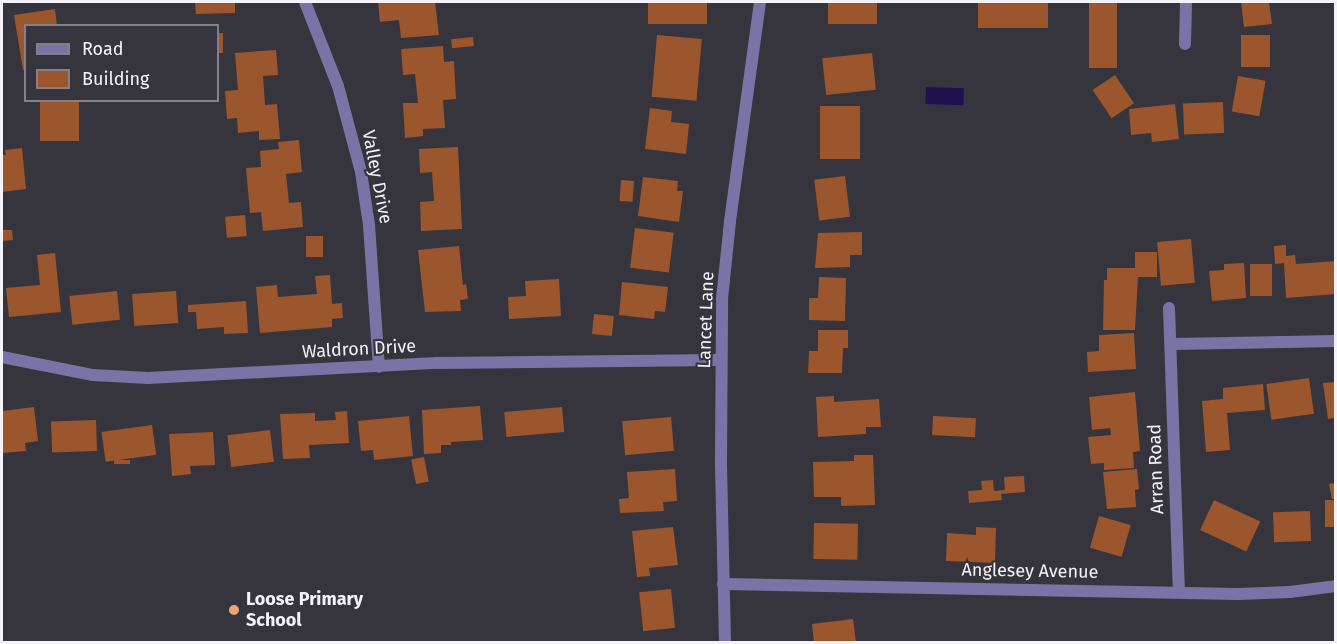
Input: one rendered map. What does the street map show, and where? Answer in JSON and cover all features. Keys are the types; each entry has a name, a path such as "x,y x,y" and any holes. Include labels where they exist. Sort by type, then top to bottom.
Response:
{"street":[{"name":"Valley Drive","path":"305,2 338,86 361,172 369,225 379,367"},
{"name":"Lancet Lane","path":"725,642 722,298 760,2"},
{"path":"1185,44 1186,2"},
{"name":"Arran Road","path":"1169,308 1179,592"},
{"path":"1171,344 1335,341"},
{"name":"Waldron Drive","path":"2,357 93,375 148,378 437,363 721,360"},
{"name":"Anglesey Avenue","path":"723,584 1179,592 1290,592 1335,586"}],"shaded area":[{"path":"926,87 964,88 963,105 925,104"}],"building":[{"path":"235,2 235,13 196,14 195,3"},
{"path":"378,2 435,2 439,35 401,38 399,20 380,22"},
{"path":"648,2 707,2 707,24 648,24"},
{"path":"828,2 877,2 877,24 828,24"},
{"path":"978,2 1048,2 1048,28 978,28"},
{"path":"1089,2 1117,2 1117,68 1089,68"},
{"path":"1241,2 1269,2 1272,24 1244,27"},
{"path":"55,9 57,24 24,24 23,70 14,15"},
{"path":"219,33 223,33 223,53 219,53"},
{"path":"657,35 702,39 696,101 652,97"},
{"path":"1241,35 1270,35 1270,67 1241,67"},
{"path":"473,37 474,46 452,48 451,39"},
{"path":"443,46 444,62 454,61 456,99 443,100 445,128 423,129 423,136 405,138 403,103 418,103 415,74 403,75 401,49"},
{"path":"276,50 278,75 263,76 265,105 277,104 280,139 259,140 259,131 238,133 237,118 227,119 225,91 238,90 235,53"},
{"path":"872,53 876,90 826,95 822,58"},
{"path":"1115,75 1134,103 1112,118 1093,90"},
{"path":"1238,76 1266,81 1259,116 1232,111"},
{"path":"40,102 79,102 79,141 40,141"},
{"path":"1223,102 1224,133 1184,134 1183,103"},
{"path":"1175,104 1179,139 1152,142 1151,133 1131,135 1129,109"},
{"path":"820,106 860,106 860,159 820,159"},
{"path":"650,108 672,111 671,122 689,124 686,154 645,149"},
{"path":"299,140 302,172 286,174 289,203 301,202 303,227 263,231 261,212 250,213 246,168 261,167 260,151 279,149 278,142"},
{"path":"458,147 462,229 421,231 420,202 434,201 432,172 420,173 419,149"},
{"path":"22,148 26,189 2,192 2,155 6,155 5,150"},
{"path":"845,176 850,217 819,220 814,180"},
{"path":"643,177 678,181 677,191 683,191 679,222 638,216"},
{"path":"621,180 634,181 633,202 620,201"},
{"path":"245,215 247,236 227,238 225,217"},
{"path":"635,228 674,233 669,272 630,268"},
{"path":"2,230 12,230 13,240 2,241"},
{"path":"862,232 862,255 850,255 850,267 815,268 818,233"},
{"path":"306,236 323,236 323,257 306,257"},
{"path":"1191,239 1195,283 1161,286 1157,242"},
{"path":"1286,245 1286,256 1295,255 1296,264 1336,261 1336,294 1286,298 1284,263 1275,264 1274,246"},
{"path":"459,246 463,285 466,284 468,299 460,300 461,311 425,312 418,250"},
{"path":"1135,252 1157,252 1157,277 1138,277 1135,330 1103,330 1104,280 1107,280 1107,268 1135,268"},
{"path":"55,253 61,312 9,317 6,288 40,285 37,255"},
{"path":"1244,263 1246,298 1212,301 1209,271 1224,270 1224,264"},
{"path":"1250,264 1272,264 1272,296 1250,296"},
{"path":"330,275 332,304 342,303 343,318 332,319 332,327 260,333 256,287 277,285 278,297 317,294 315,276"},
{"path":"819,277 846,278 845,321 809,320 809,298 818,298"},
{"path":"559,279 561,316 509,319 508,297 526,296 525,281"},
{"path":"622,282 668,287 665,312 655,311 654,319 619,315"},
{"path":"117,291 120,320 72,325 69,296"},
{"path":"176,291 178,323 134,326 132,294"},
{"path":"246,301 248,333 224,334 224,327 197,329 196,312 188,312 188,305"},
{"path":"594,314 614,316 612,336 592,334"},
{"path":"818,330 848,330 848,348 843,348 842,373 808,373 809,351 818,351"},
{"path":"1134,333 1136,369 1088,372 1087,352 1099,351 1099,335"},
{"path":"1309,378 1314,414 1271,420 1266,384"},
{"path":"1336,382 1336,418 1328,419 1323,383"},
{"path":"1263,384 1265,410 1227,413 1230,450 1206,452 1202,401 1223,399 1223,388"},
{"path":"1135,392 1140,451 1133,452 1134,468 1104,470 1104,463 1091,464 1088,437 1111,435 1110,428 1092,430 1089,397"},
{"path":"834,396 834,402 879,399 881,427 866,427 866,434 818,437 816,397"},
{"path":"480,406 483,440 451,442 451,445 441,445 441,453 424,454 422,410"},
{"path":"34,407 38,441 25,443 26,451 2,453 2,411"},
{"path":"562,407 564,432 506,437 504,412"},
{"path":"347,411 349,443 309,445 310,458 283,459 280,414 315,413 315,421 336,420 335,412"},
{"path":"409,416 413,456 374,460 373,450 361,451 358,421"},
{"path":"933,416 976,418 975,437 932,435"},
{"path":"671,417 674,451 625,455 622,421"},
{"path":"96,420 97,451 52,453 51,422"},
{"path":"152,425 156,455 106,462 101,432"},
{"path":"270,430 274,462 231,467 227,435"},
{"path":"213,432 215,465 190,466 191,474 172,476 169,434"},
{"path":"854,455 873,455 875,505 841,506 841,497 814,497 813,462 854,461"},
{"path":"424,457 429,482 416,484 411,459"},
{"path":"114,460 130,460 130,464 114,464"},
{"path":"675,469 677,501 663,502 664,511 620,513 619,499 629,498 627,472"},
{"path":"1137,469 1139,489 1135,490 1136,507 1107,509 1103,472"},
{"path":"1024,476 1025,492 1001,494 1002,500 969,503 968,491 982,490 981,481 993,480 994,491 1005,490 1004,477"},
{"path":"1336,483 1336,499 1332,499 1329,484"},
{"path":"1214,500 1260,522 1246,551 1200,530"},
{"path":"1325,500 1336,500 1336,527 1325,527"},
{"path":"1310,511 1311,541 1274,542 1273,512"},
{"path":"1099,516 1131,525 1122,557 1090,548"},
{"path":"814,523 858,524 857,560 813,559"},
{"path":"673,527 678,565 649,568 650,576 637,577 632,531"},
{"path":"976,527 996,528 995,563 946,561 947,533 976,535"},
{"path":"671,589 675,628 643,631 639,592"},
{"path":"853,619 856,642 814,642 812,624"}],"place":[{"name":"Loose Primary School","path":"234,610"}]}
